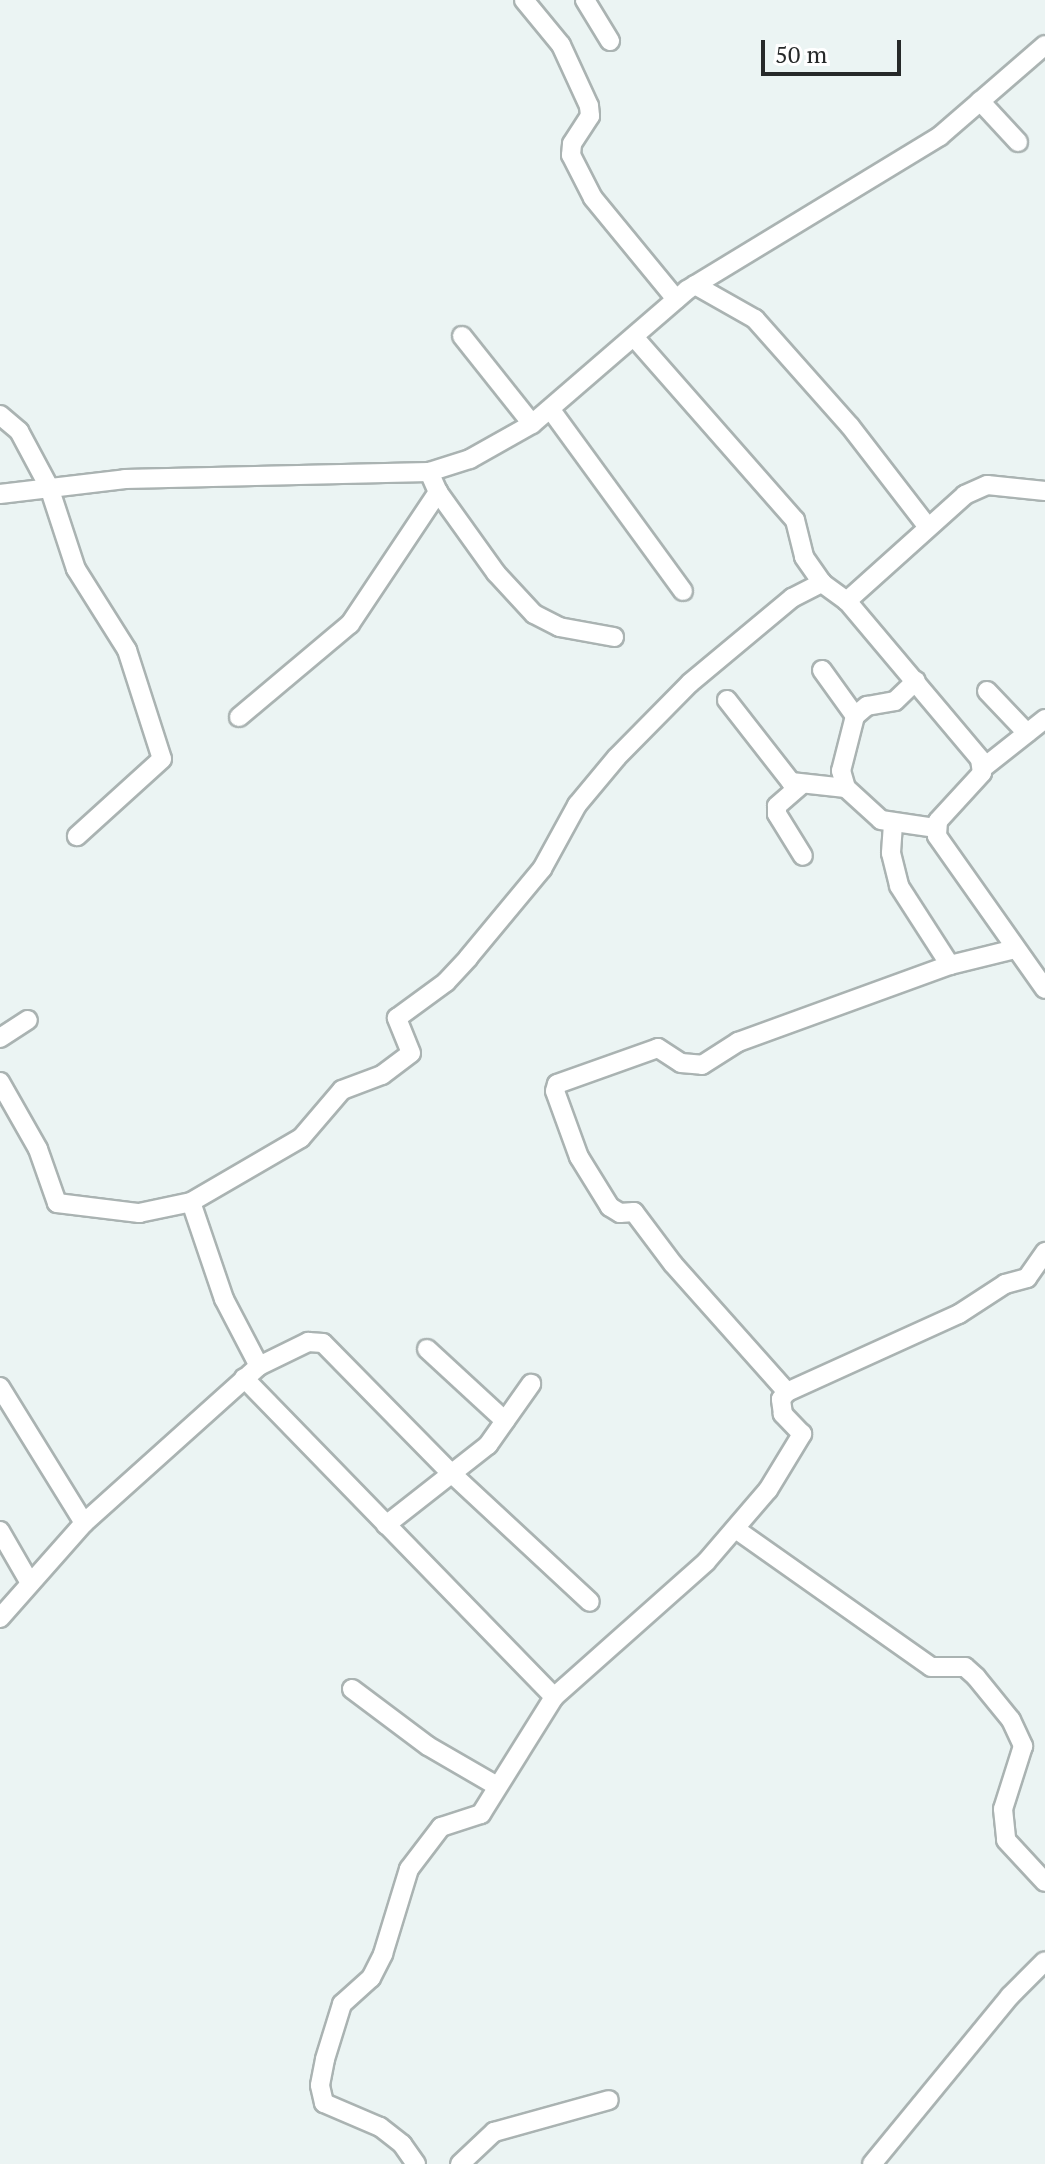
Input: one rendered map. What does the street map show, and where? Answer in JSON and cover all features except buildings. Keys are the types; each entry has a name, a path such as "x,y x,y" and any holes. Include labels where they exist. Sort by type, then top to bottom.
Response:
{"street":[{"path":"526,0 561,45 589,106 590,116 572,144 571,155 593,198 676,299"},
{"path":"585,0 610,41"},
{"path":"0,494 125,479 429,472 470,459 551,410 695,285 916,152 1045,45"},
{"path":"980,101 1018,142"},
{"path":"695,285 755,319 850,426 927,526"},
{"path":"462,336 532,424"},
{"path":"634,337 795,520 804,557 822,583 847,601 964,737 983,768"},
{"path":"551,410 683,591"},
{"path":"0,415 19,431 49,487 76,569 138,677 162,759 77,836"},
{"path":"429,472 438,492 490,567 534,614 559,627 614,637"},
{"path":"847,601 927,526 980,486 1045,491"},
{"path":"239,717 350,624 438,492"},
{"path":"0,1082 38,1149 57,1203 139,1213 191,1202 301,1138 342,1090 382,1075 411,1053 397,1018 446,982 468,958 542,869 577,805 617,757 690,683 792,598 822,583"},
{"path":"822,670 855,716"},
{"path":"916,681 895,701 867,706 855,716 841,771 846,788 867,812 893,824 936,828"},
{"path":"987,691 1027,733"},
{"path":"727,700 781,774 801,785 846,788"},
{"path":"936,828 983,768 1045,719"},
{"path":"801,785 777,806 777,814 803,856"},
{"path":"893,824 891,853 899,886 950,965"},
{"path":"936,828 1015,949 1045,989"},
{"path":"787,1392 673,1264 634,1212 620,1213 610,1207 579,1157 555,1091 557,1084 658,1048 681,1063 702,1065 738,1042 950,965 1015,949"},
{"path":"0,1038 28,1020"},
{"path":"191,1202 224,1299 259,1366"},
{"path":"416,2164 402,2144 380,2127 324,2103 320,2085 342,2004 371,1978 383,1954 409,1869 441,1827 481,1814 554,1697 737,1530 800,1442 802,1434 780,1405 787,1392 959,1314 1005,1284 1027,1278 1045,1252"},
{"path":"0,1618 84,1523 244,1378 259,1366 308,1342 323,1343 449,1471 590,1602"},
{"path":"427,1349 505,1421"},
{"path":"244,1378 554,1697"},
{"path":"386,1525 449,1471 481,1453 531,1384"},
{"path":"0,1387 84,1523"},
{"path":"737,1530 931,1667 965,1667 976,1677 1011,1720 1023,1746 1003,1809 1006,1840 1045,1882"},
{"path":"0,1531 30,1583"},
{"path":"352,1689 428,1746 497,1786"},
{"path":"872,2164 1010,1996 1045,1961"},
{"path":"460,2164 494,2132 609,2100"}]}
